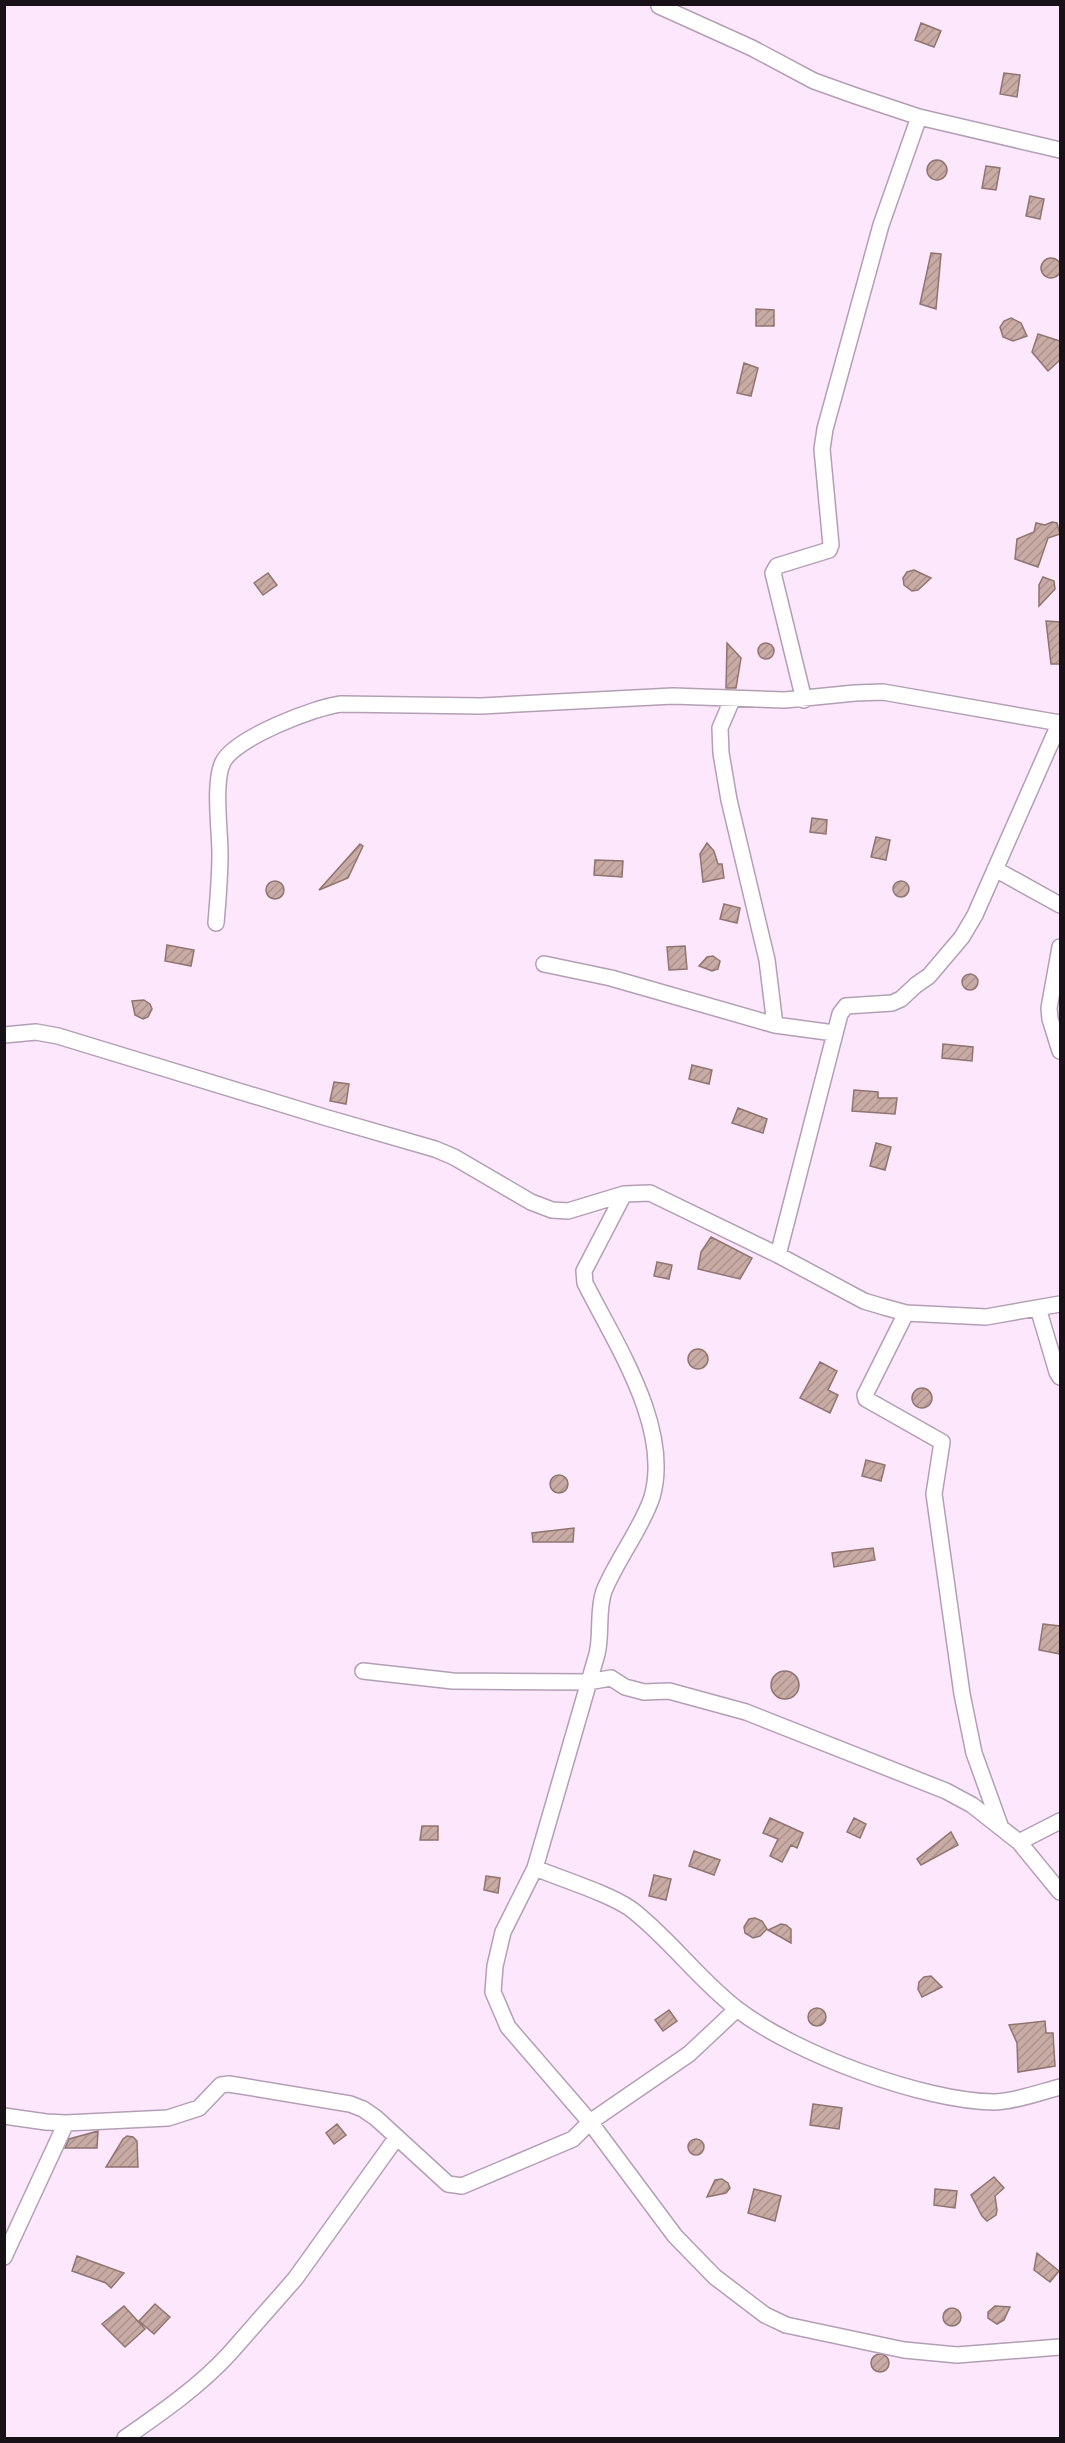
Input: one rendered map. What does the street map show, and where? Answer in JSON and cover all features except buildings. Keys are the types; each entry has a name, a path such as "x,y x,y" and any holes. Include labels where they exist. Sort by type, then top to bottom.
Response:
{"street":[{"path":"659,6 752,48 814,81 919,117 1060,150"},
{"path":"804,700 773,573 777,566 829,550 831,545 822,449 825,429 881,225 919,117"},
{"path":"216,923 220,852 219,776 223,763 229,752 277,725 326,706 341,704 520,705 673,696 732,700 804,700 855,693 883,692 905,694 1060,723 975,915 962,937 929,976 901,999 892,1003 846,1006 840,1014 778,1255"},
{"path":"732,700 720,728 721,753 729,800 767,960 775,1025"},
{"path":"995,869 1060,904"},
{"path":"1060,947 1058,973 1049,1008 1060,1052"},
{"path":"544,964 611,978 775,1025 834,1034"},
{"path":"4,1035 36,1032 58,1036 435,1149 454,1157 531,1202 552,1210 568,1211 624,1194 650,1193 778,1255 864,1301 906,1312 986,1317 1060,1304"},
{"path":"624,1194 584,1271 585,1283 624,1361 648,1417 655,1449 656,1478 651,1499 603,1592 601,1663 604,1671 625,1687 644,1692 669,1691 746,1712 946,1791 972,1805 1019,1842 1060,1892"},
{"path":"1038,1308 1060,1377"},
{"path":"906,1312 864,1395 866,1399 942,1442 934,1494 962,1695 974,1753 1001,1828"},
{"path":"601,1639 536,1868 503,1932 495,1966 493,1992 508,2027 590,2122 675,2236 715,2277 765,2315 786,2325 904,2350 957,2355 1060,2347"},
{"path":"363,1671 453,1681 588,1682 612,1678"},
{"path":"1019,1842 1060,1821"},
{"path":"536,1868 631,1909 737,2009 790,2041 837,2062 919,2090 957,2098 996,2102 1060,2087"},
{"path":"4,2116 46,2122 168,2118 199,2108 221,2085 229,2084 350,2104 363,2109 376,2118 448,2184 462,2186 573,2139 590,2122 689,2054 737,2009"},
{"path":"4,2257 66,2122"},
{"path":"125,2439 225,2359 295,2279 397,2137"}]}
